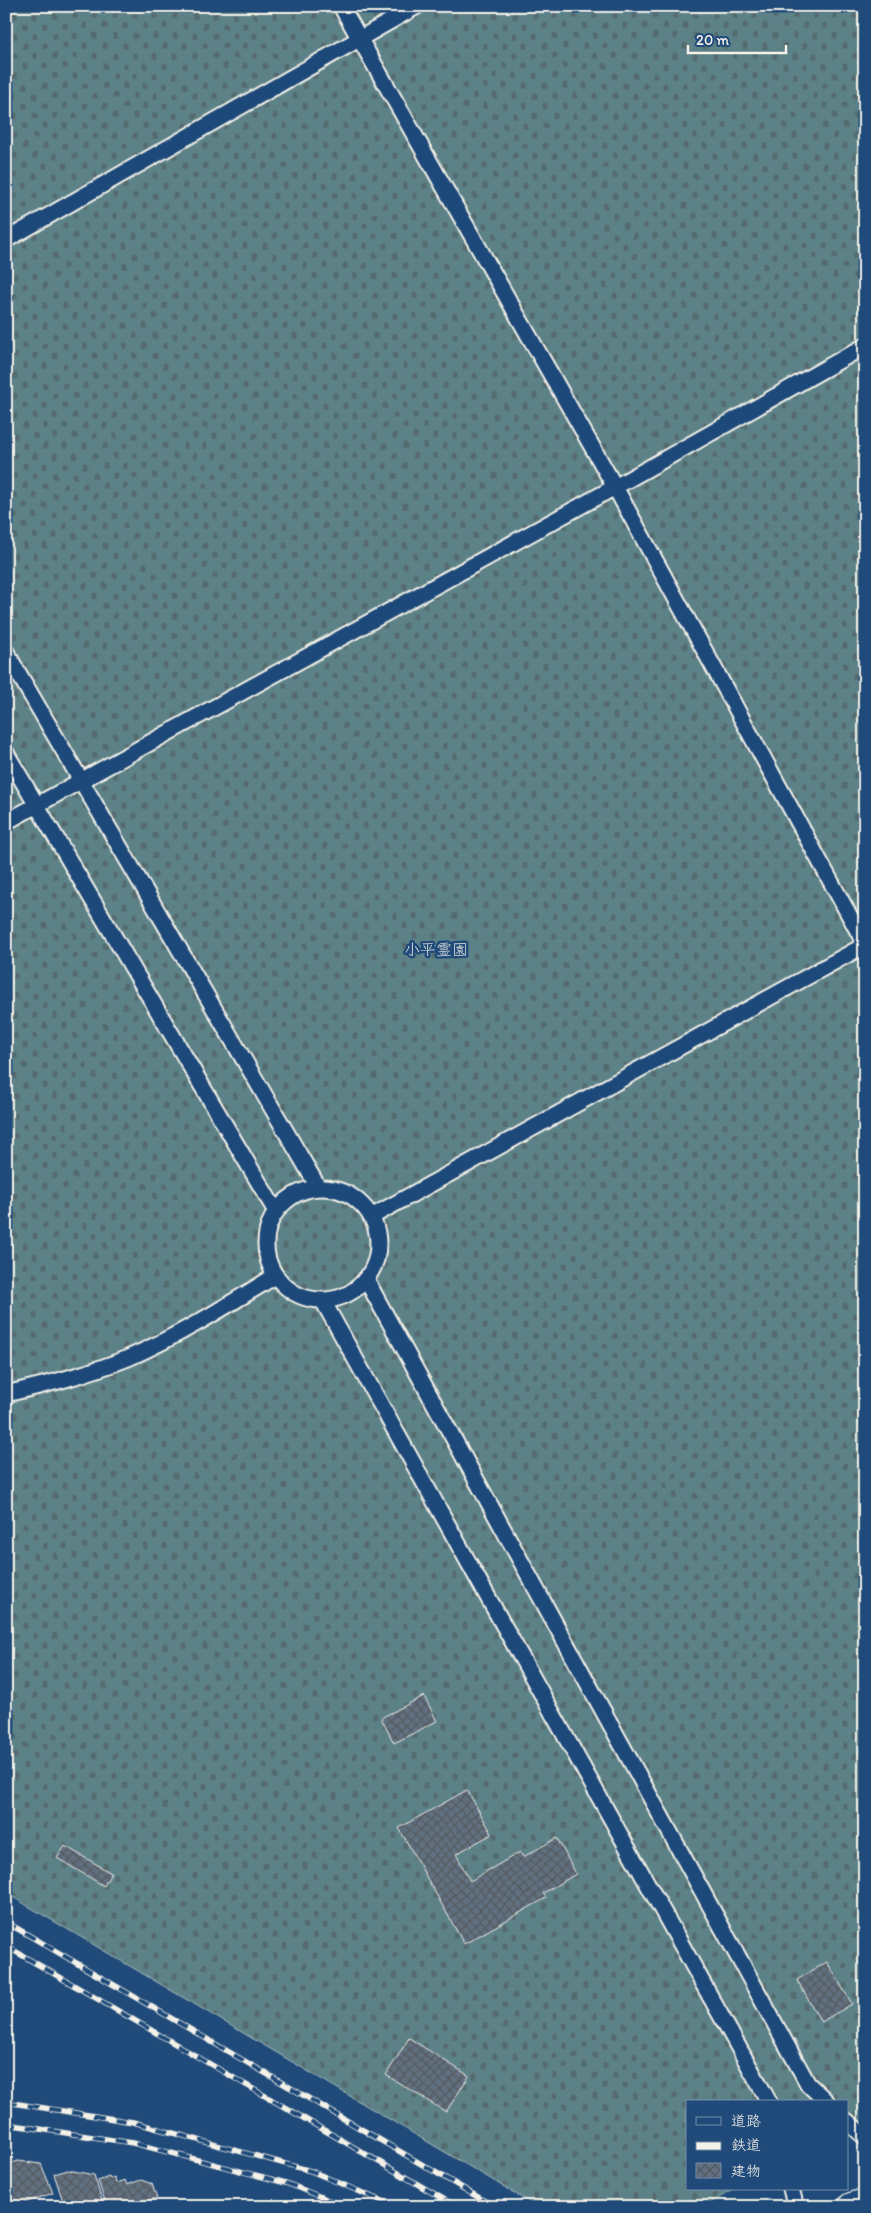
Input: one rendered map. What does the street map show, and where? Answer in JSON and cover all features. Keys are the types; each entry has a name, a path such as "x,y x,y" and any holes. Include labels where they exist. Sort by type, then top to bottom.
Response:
{"street":[{"path":"852,2207 865,2203"}],"lane":[{"path":"340,6 615,487 865,945 371,1217"},
{"path":"6,240 417,6"},
{"path":"6,822 615,487 865,346"},
{"path":"6,652 79,781 317,1185"},
{"path":"6,753 275,1210"},
{"path":"317,1185 342,1189 361,1202 371,1217 377,1233 377,1259 367,1281 349,1295 323,1301 296,1294 275,1276 268,1260 266,1233 275,1210 295,1195 317,1185"},
{"path":"6,1394 74,1378 128,1358 176,1334 275,1276"},
{"path":"367,1281 808,2084 825,2100"},
{"path":"323,1301 768,2100"},
{"path":"848,2122 865,2137"},
{"path":"792,2190 796,2207"}],"green space":[{"name":"小平霊園","path":"6,6 865,6 865,2120 848,2128 848,2100 686,2100 686,2190 733,2190 703,2207 538,2207 6,1893"}],"building":[{"path":"424,1696 437,1721 394,1743 381,1718"},
{"path":"467,1790 492,1834 456,1854 470,1881 520,1852 523,1857 557,1838 576,1874 543,1893 546,1898 464,1944 399,1828"},
{"path":"65,1846 111,1873 104,1886 57,1858"},
{"path":"827,1962 852,2004 821,2022 797,1980"},
{"path":"409,2038 469,2076 446,2112 386,2075"},
{"path":"6,2159 8,2164 18,2161 41,2164 53,2193 13,2207 6,2187"},
{"path":"68,2170 94,2175 104,2207 65,2207 54,2174"},
{"path":"109,2177 110,2179 114,2177 116,2183 125,2180 127,2185 141,2180 152,2184 157,2198 133,2204 132,2202 123,2205 121,2202 107,2207 98,2181"}],"railway":[{"path":"6,1922 495,2207"},
{"path":"6,1946 457,2207"},
{"path":"6,2102 133,2122 311,2171 396,2207"},
{"path":"6,2124 133,2143 286,2183 346,2207"}]}
